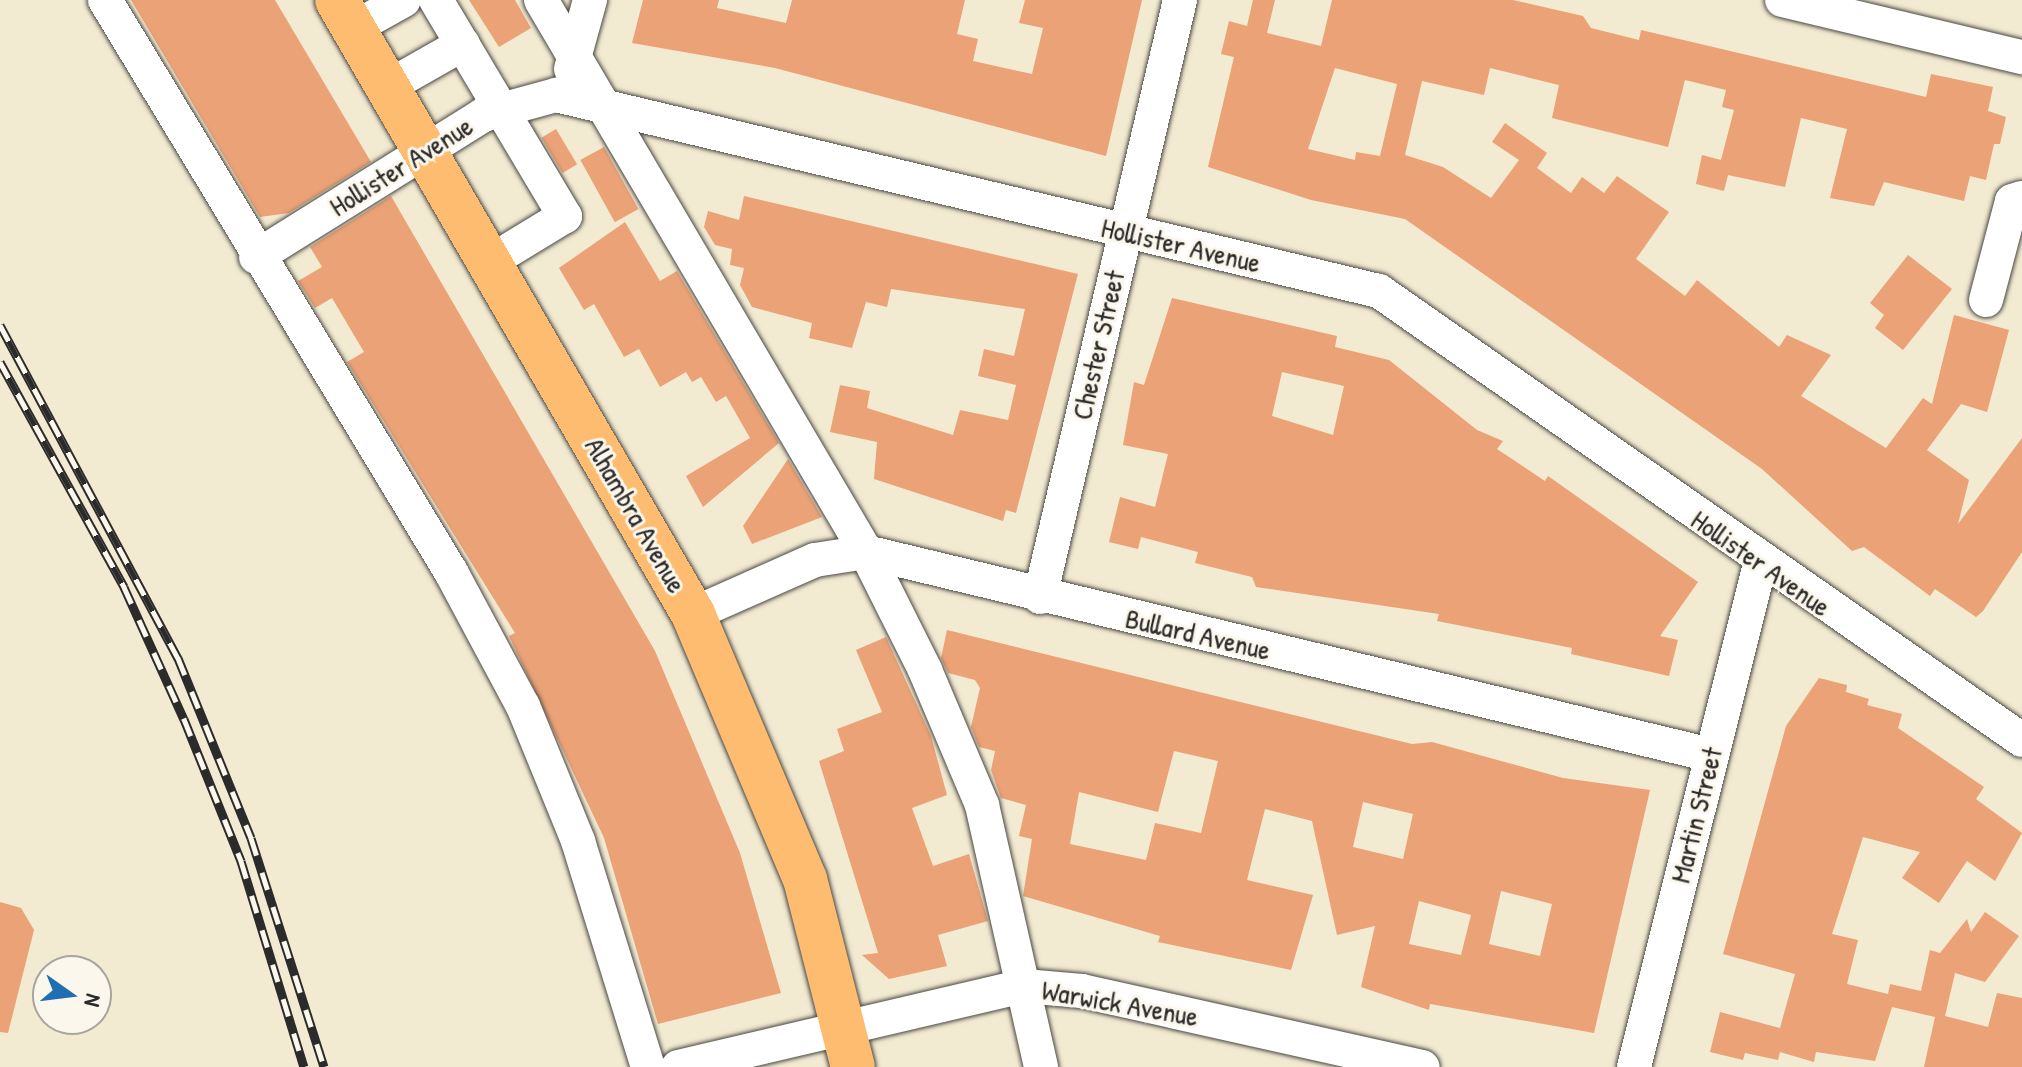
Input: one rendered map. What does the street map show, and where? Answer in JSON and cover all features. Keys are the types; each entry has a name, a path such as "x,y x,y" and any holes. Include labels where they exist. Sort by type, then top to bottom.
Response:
{"main road":[{"name":"Alhambra Avenue","path":"346,14 693,614 805,879 845,1024 853,1067"}],"street":[{"path":"105,0 256,257 451,572 523,706 578,841 648,1067"},
{"path":"346,14 404,0"},
{"path":"436,0 565,216 491,261"},
{"path":"541,0 866,552 982,805 1041,1067"},
{"path":"556,95 576,61 590,0"},
{"name":"Chester Street","path":"1040,597 1180,0"},
{"path":"1782,0 2022,57"},
{"path":"389,86 463,44"},
{"name":"Hollister Avenue","path":"256,257 425,146 502,107 556,95 1379,291 1760,564 2022,740"},
{"path":"1986,300 2012,201 2022,198"},
{"name":"Bullard Avenue","path":"693,614 815,560 866,552 1040,597 1711,755"},
{"name":"Martin Street","path":"1634,1067 1760,564"},
{"name":"Warwick Avenue","path":"678,1067 845,1024 1024,986 1082,991 1423,1067"}],"building":[{"path":"131,0 275,0 371,162 289,213 260,217"},
{"path":"469,0 515,0 531,28 499,47"},
{"path":"643,0 719,0 717,8 786,23 792,0 965,0 957,34 978,39 973,61 1032,74 1043,28 1019,23 1025,0 1142,0 1106,156 775,68 632,43"},
{"path":"1253,0 1275,0 1267,33 1321,46 1332,0 1513,0 1583,16 1591,28 1639,40 1641,30 1926,97 1931,74 1993,87 1988,111 2006,117 2000,144 1994,144 1986,180 1970,176 1964,201 1884,182 1874,206 1830,198 1847,129 1801,118 1785,187 1728,175 1724,191 1696,184 1702,155 1721,160 1734,110 1722,107 1726,90 1685,80 1668,147 1552,118 1559,85 1490,68 1484,95 1422,81 1405,155 1443,167 1491,198 1519,160 1492,142 1505,123 1547,153 1537,168 1571,193 1582,177 1604,193 1617,176 1669,212 1636,259 1685,296 1697,280 1779,347 1787,335 1831,355 1801,396 1886,448 1923,398 1932,404 1954,315 2009,330 1987,412 1961,404 1927,450 1969,480 1958,524 2022,438 2022,552 1983,611 1976,617 1935,589 1930,596 1864,547 1852,551 1762,469 1405,219 1311,200 1208,167 1234,57 1221,54 1229,21 1247,26","holes":["1335,68 1397,84 1380,156 1356,152 1355,160 1308,149"]},
{"path":"556,129 577,164 563,173 541,138"},
{"path":"604,147 638,209 615,222 580,160"},
{"path":"391,196 655,651 740,853 781,993 658,1024 604,838 509,636 515,633 347,362 364,352 332,298 315,308 298,281 322,267 310,247"},
{"path":"744,196 1078,274 1016,513 1006,510 1003,521 874,479 877,442 830,432 840,385 870,391 867,408 953,435 960,410 1008,420 1016,385 978,376 984,349 1014,356 1025,309 891,289 887,307 866,302 852,348 809,338 812,323 752,307 740,285 744,268 730,265 732,249 715,245 704,227 708,211 739,220"},
{"path":"625,222 660,281 677,271 779,443 703,507 686,476 750,438 726,396 716,402 701,377 692,382 686,372 660,387 639,349 624,357 594,304 584,310 559,268"},
{"path":"1908,255 1952,289 1903,350 1875,328 1884,315 1870,303"},
{"path":"1172,298 1337,336 1335,347 1389,360 1477,430 1503,441 1497,449 1545,481 1548,476 1698,582 1660,636 1678,640 1669,676 1571,654 1572,648 1437,621 1439,614 1256,587 1252,577 1195,563 1198,552 1141,537 1138,549 1109,542 1120,497 1155,507 1168,454 1123,445 1134,382 1144,385","holes":["1282,372 1344,386 1333,435 1272,416"]},
{"path":"788,459 822,517 752,544 743,526"},
{"path":"947,630 1412,744 1432,742 1563,778 1650,790 1594,1033 1430,1004 1429,1010 1361,987 1375,926 1337,935 1312,821 1265,809 1247,880 1313,895 1291,970 1158,942 1160,936 1023,896 1032,839 1019,836 1026,805 1001,798 991,770 995,751 979,747 971,727 980,688 975,680 948,673 941,658","holes":["1174,751 1218,761 1201,833 1155,823 1146,860 1070,844 1079,792 1158,812","1363,802 1413,814 1403,859 1353,847","1501,891 1552,904 1540,956 1489,944","1419,901 1471,915 1461,955 1409,944"]},
{"path":"886,637 931,736 947,795 912,808 933,866 969,854 988,921 938,935 947,966 889,979 862,955 878,953 819,761 844,751 837,729 882,712 856,650"},
{"path":"1819,678 1847,685 1846,692 1869,699 1867,705 1902,714 1898,728 1984,787 1976,799 2022,833 1995,881 1967,861 1939,903 1902,878 1920,852 1863,837 1832,934 1858,940 1847,984 1888,994 1890,984 1921,991 1930,950 1940,953 1967,919 1971,932 1985,912 2019,936 1985,982 1955,973 1945,1016 1988,1027 1997,993 2022,998 2022,1067 1924,1067 1935,1017 1892,1007 1875,1061 1816,1052 1814,1062 1780,1052 1778,1060 1745,1053 1743,1060 1710,1052 1720,1012 1780,1028 1795,974 1723,954 1786,726"},
{"path":"0,902 21,908 34,930 8,1033 0,1032"}],"railway":[{"path":"0,325 178,658 251,838 324,1067"},
{"path":"0,362 124,587 184,719 241,861 304,1067"}]}
